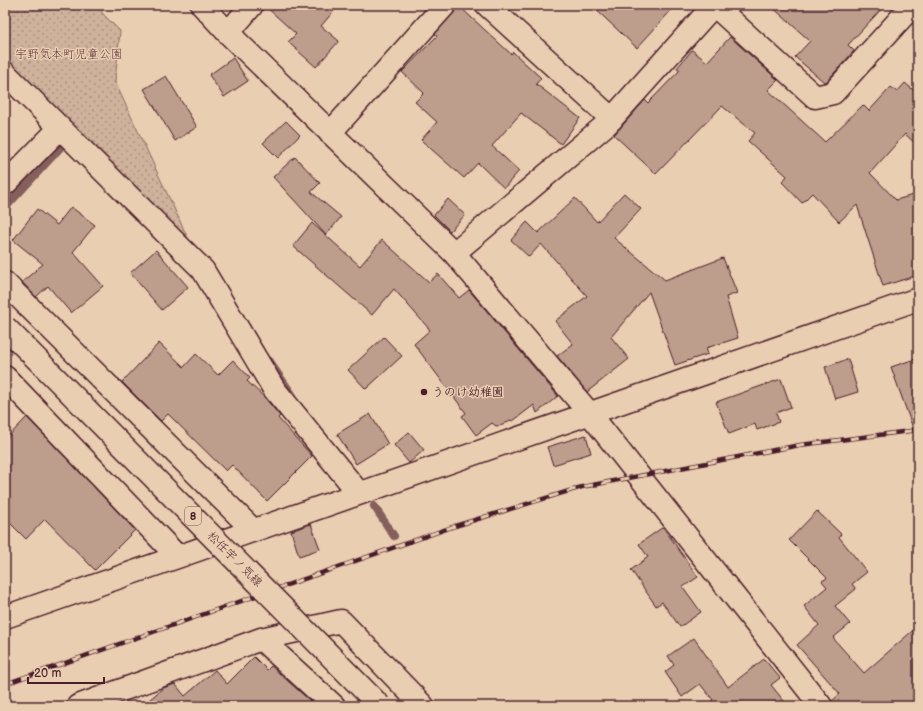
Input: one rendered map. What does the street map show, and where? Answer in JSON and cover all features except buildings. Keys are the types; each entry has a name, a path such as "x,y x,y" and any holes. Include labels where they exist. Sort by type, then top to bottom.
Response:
{"street":[{"path":"202,5 228,33 454,253 590,414 822,706"},
{"path":"228,33 252,5"},
{"path":"330,132 445,5"},
{"path":"487,5 612,118"},
{"path":"454,253 612,118 714,5 815,97 833,93 913,5"},
{"path":"5,73 202,270 274,389 358,492"},
{"path":"5,184 60,128"},
{"path":"5,284 253,530"},
{"path":"5,617 358,492 590,414 918,299"},
{"name":"松任宇ノ気線","path":"5,327 380,706"},
{"path":"5,377 177,556"},
{"path":"78,706 261,639 341,621 423,706"},
{"path":"261,639 334,706"}],"green space":[{"name":"宇野気本町児童公園","path":"5,5 101,5 102,13 120,31 115,82 194,251 5,58"}],"waterway":[{"path":"5,208 60,148"},
{"path":"269,361 292,394"},
{"path":"374,506 394,536"}],"railway":[{"path":"5,684 455,526 582,487 800,445 918,430"}],"place":[{"name":"うのけ幼稚園","path":"424,392"}]}
